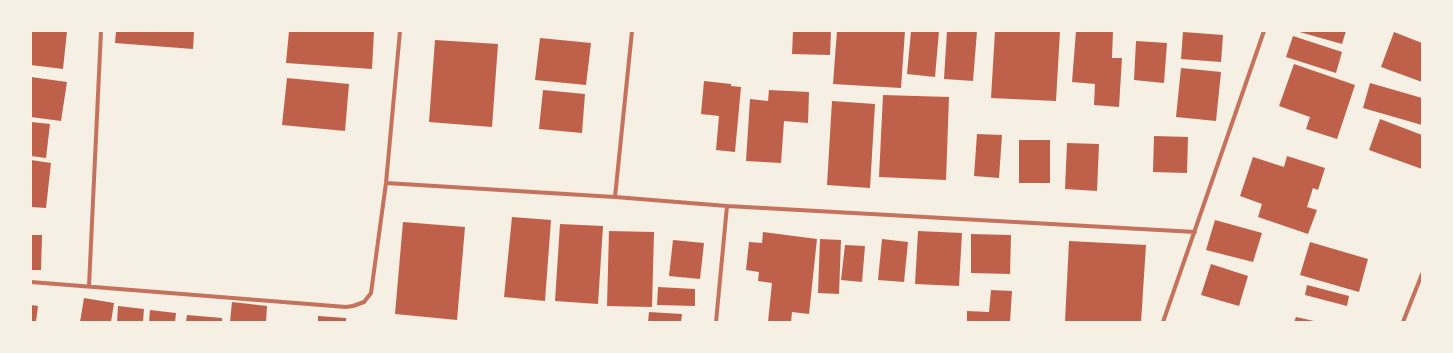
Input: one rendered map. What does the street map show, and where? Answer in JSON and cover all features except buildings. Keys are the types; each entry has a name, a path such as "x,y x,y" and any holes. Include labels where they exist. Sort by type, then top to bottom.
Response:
{"street":[{"path":"89,286 101,31"},
{"path":"31,282 346,307 364,302 371,293 386,183 400,31"},
{"path":"615,197 632,31"},
{"path":"1163,322 1264,31"},
{"path":"386,183 615,197 727,206 1195,232"},
{"path":"716,322 727,206"},
{"path":"1403,322 1422,274"}]}
